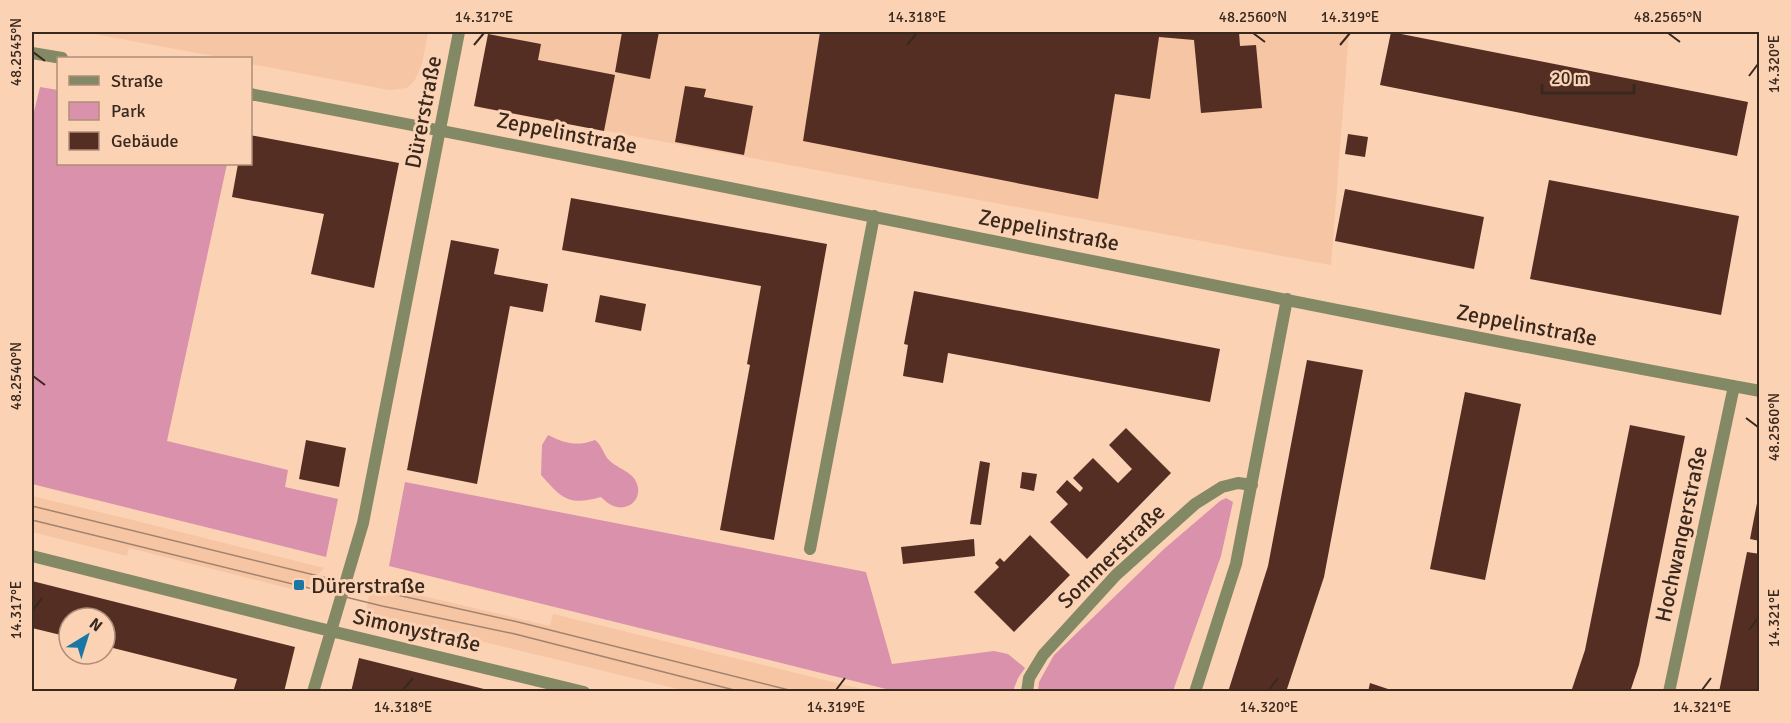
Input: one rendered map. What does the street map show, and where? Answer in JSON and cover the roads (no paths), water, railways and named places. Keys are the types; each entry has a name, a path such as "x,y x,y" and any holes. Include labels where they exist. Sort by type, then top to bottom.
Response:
{"street":[{"name":"Dürerstraße","path":"313,692 363,523 459,32"},
{"path":"32,53 57,57"},
{"name":"Zeppelinstraße","path":"252,94 441,129 1287,299 1760,391"},
{"path":"810,549 874,216"},
{"path":"1195,692 1236,564 1287,299"},
{"name":"Hochwangerstraße","path":"1669,692 1734,386"},
{"name":"Sommerstraße","path":"1027,692 1029,678 1043,655 1116,575 1196,504 1222,487 1238,483 1252,485"},
{"name":"Simonystraße","path":"32,556 584,692"}],"tram line":[{"path":"32,506 384,592 518,622 797,692"},
{"path":"32,520 382,606 515,634 742,692"}],"place":[{"name":"Dürerstraße","path":"299,585"}]}
